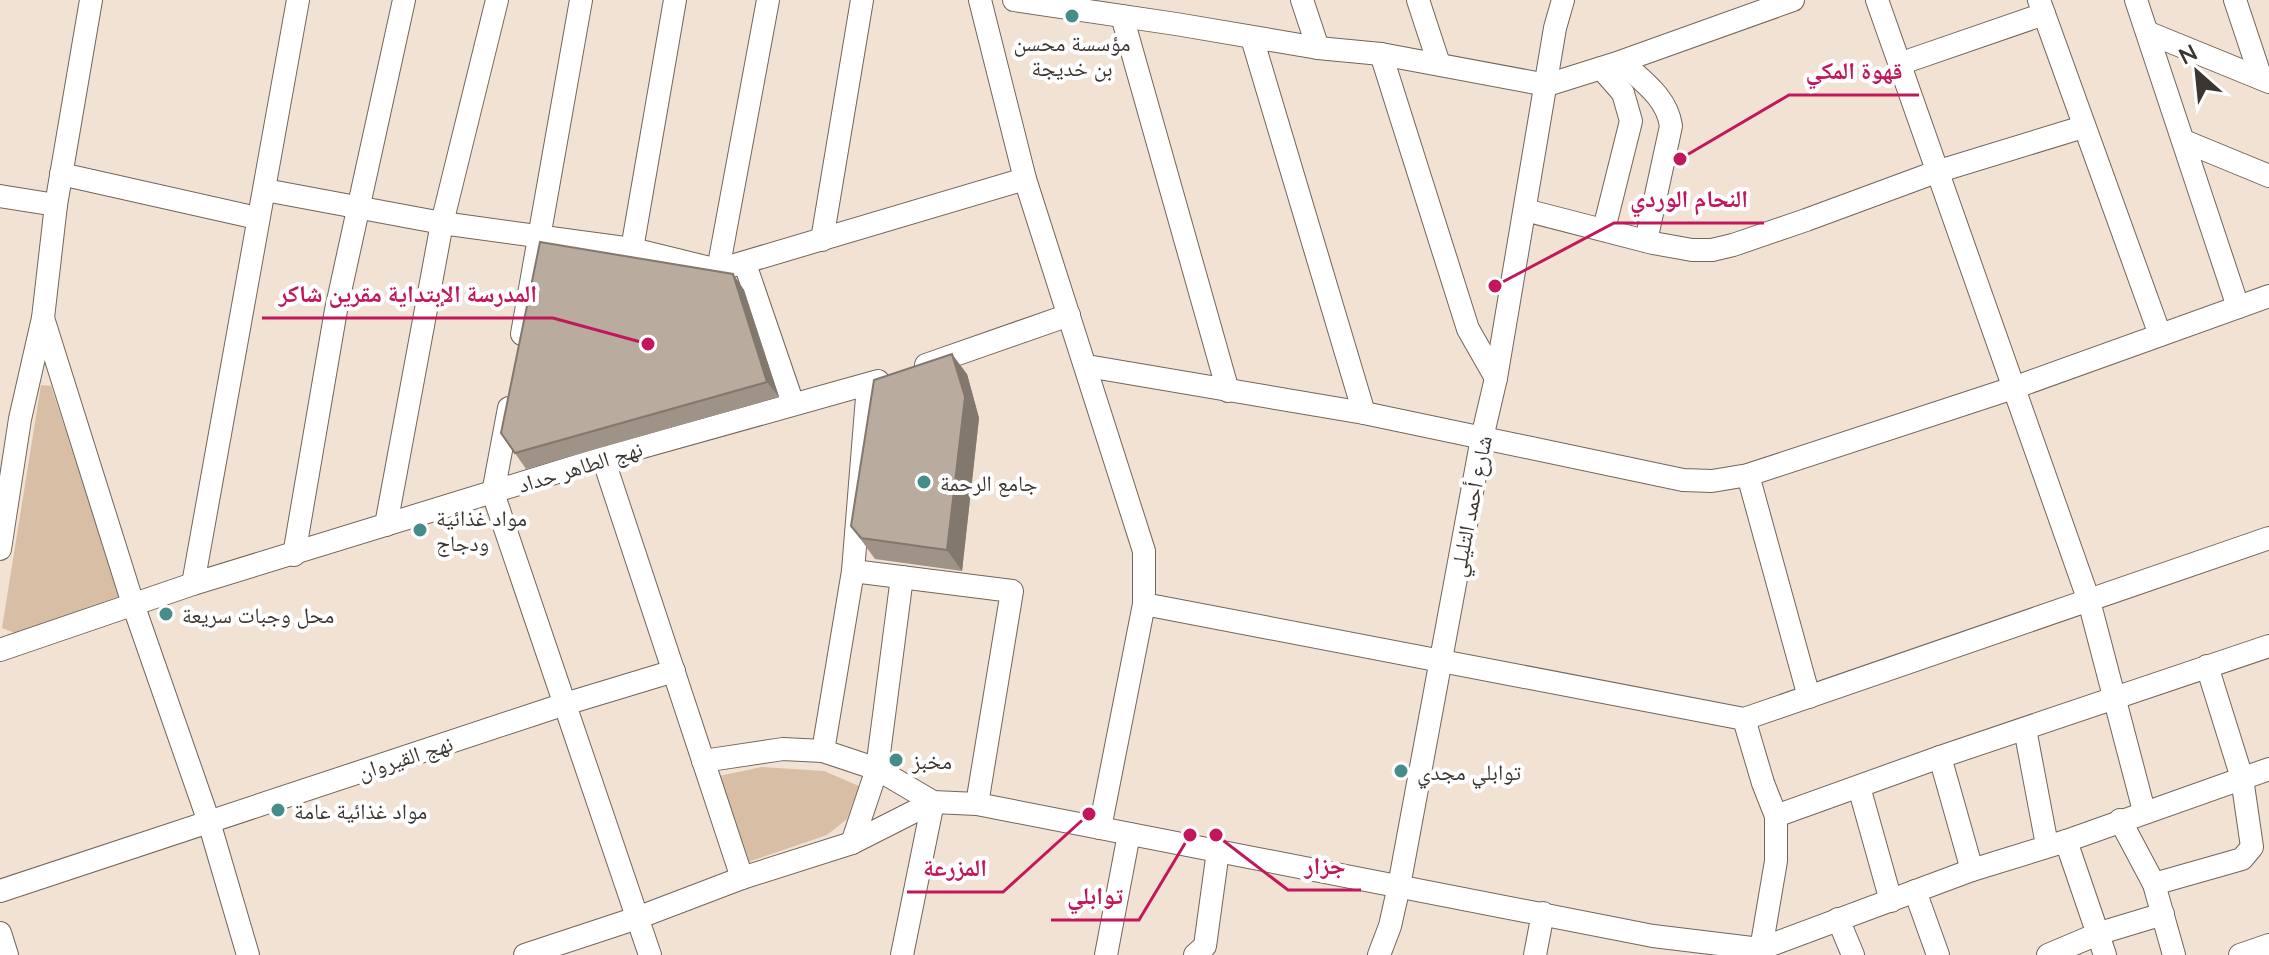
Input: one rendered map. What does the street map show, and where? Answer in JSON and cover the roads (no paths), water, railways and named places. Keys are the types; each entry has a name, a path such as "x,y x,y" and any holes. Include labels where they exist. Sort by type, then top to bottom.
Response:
{"street":[{"path":"0,549 10,418 43,318 56,205 91,0"},
{"path":"193,584 298,0"},
{"path":"294,555 336,310 404,0"},
{"path":"386,525 442,223 497,0"},
{"path":"518,356 581,0"},
{"path":"632,249 675,0"},
{"path":"718,270 768,0"},
{"path":"822,240 862,0"},
{"path":"980,0 1025,179 1144,551 1144,604 1100,828"},
{"path":"1014,0 1318,48 1381,54 1547,85 1793,0"},
{"path":"1168,0 1176,24"},
{"path":"1302,0 1318,48"},
{"path":"1418,0 1439,64"},
{"path":"1548,0 1555,28"},
{"path":"1555,28 1563,0"},
{"path":"1877,0 2089,601 2144,811"},
{"path":"2136,0 2238,307"},
{"path":"2235,0 2265,80"},
{"path":"1899,64 2042,7 2160,335"},
{"path":"1122,16 1228,391"},
{"name":"شارع أحمد التليلي","path":"1379,955 1390,926 1399,886 1482,438 1496,378 1555,28"},
{"path":"2149,33 2265,80"},
{"path":"1252,38 1364,413"},
{"path":"1381,54 1468,329 1496,378"},
{"path":"1604,229 1631,121 1612,65"},
{"path":"1612,65 1664,102 1669,114 1671,126 1646,241"},
{"path":"1525,210 1692,250 1733,245 1936,172 2083,127"},
{"path":"2184,141 2269,176"},
{"path":"61,174 257,218"},
{"path":"265,190 442,223 632,249 718,270 1025,179"},
{"path":"0,196 56,205"},
{"path":"745,264 793,404"},
{"path":"1087,366 1364,413 1683,480 1712,481 1748,475 2013,388 2269,296"},
{"name":"نهج الطاهر حداد","path":"0,650 193,584 603,458 868,385 1069,315"},
{"path":"43,318 133,604 209,822 248,955"},
{"path":"823,751 853,571 868,385"},
{"path":"513,386 493,493 650,955"},
{"path":"603,458 742,878"},
{"path":"1748,475 1809,697"},
{"path":"1144,604 1744,719 2269,538"},
{"path":"853,571 1012,591 977,804"},
{"path":"852,843 877,769 902,577"},
{"path":"1776,816 2269,646"},
{"path":"2154,884 2246,855 2252,847 2242,778 2207,666"},
{"name":"نهج القيروان","path":"0,891 565,704 674,671"},
{"path":"1744,719 1776,816 1776,861 1760,952"},
{"path":"2025,729 2056,843 2102,944"},
{"path":"703,761 783,749 823,751 877,769 933,802 977,804 1543,913 1652,945 1760,952 1838,919 1972,870 2269,769"},
{"path":"1940,757 1972,870"},
{"path":"1859,787 1891,901"},
{"path":"525,955 637,918 742,878 852,843 933,802"},
{"path":"902,955 933,802"},
{"path":"2120,820 2154,884 2174,955"},
{"path":"1106,955 1129,834"},
{"path":"1195,955 1205,946 1218,851"},
{"path":"1915,891 1938,955"},
{"path":"1535,955 1543,913"},
{"path":"2048,955 2102,944 2163,914"},
{"path":"1838,919 1853,955"},
{"path":"1390,926 1396,955"},
{"path":"0,933 7,955"},
{"path":"2240,955 2269,945"}],"place":[{"name":"مؤسسة محسن بن خديجة","path":"1072,16"},
{"name":"قهوة المكي","path":"1680,159"},
{"name":"النحام الوردي","path":"1495,286"},
{"name":"المدرسة الإبتداية مقرين شاكر","path":"648,344"},
{"name":"جامع الرحمة","path":"924,482"},
{"name":"مواد غذائية ودجاج","path":"420,530"},
{"name":"محل وجبات سريعة","path":"166,614"},
{"name":"مخبز","path":"896,760"},
{"name":"توابلي مجدي","path":"1401,771"},
{"name":"مواد غذائية عامة","path":"278,810"},
{"name":"المزرعة","path":"1089,814"},
{"name":"توابلي","path":"1190,835"},
{"name":"جزار","path":"1216,835"}]}
